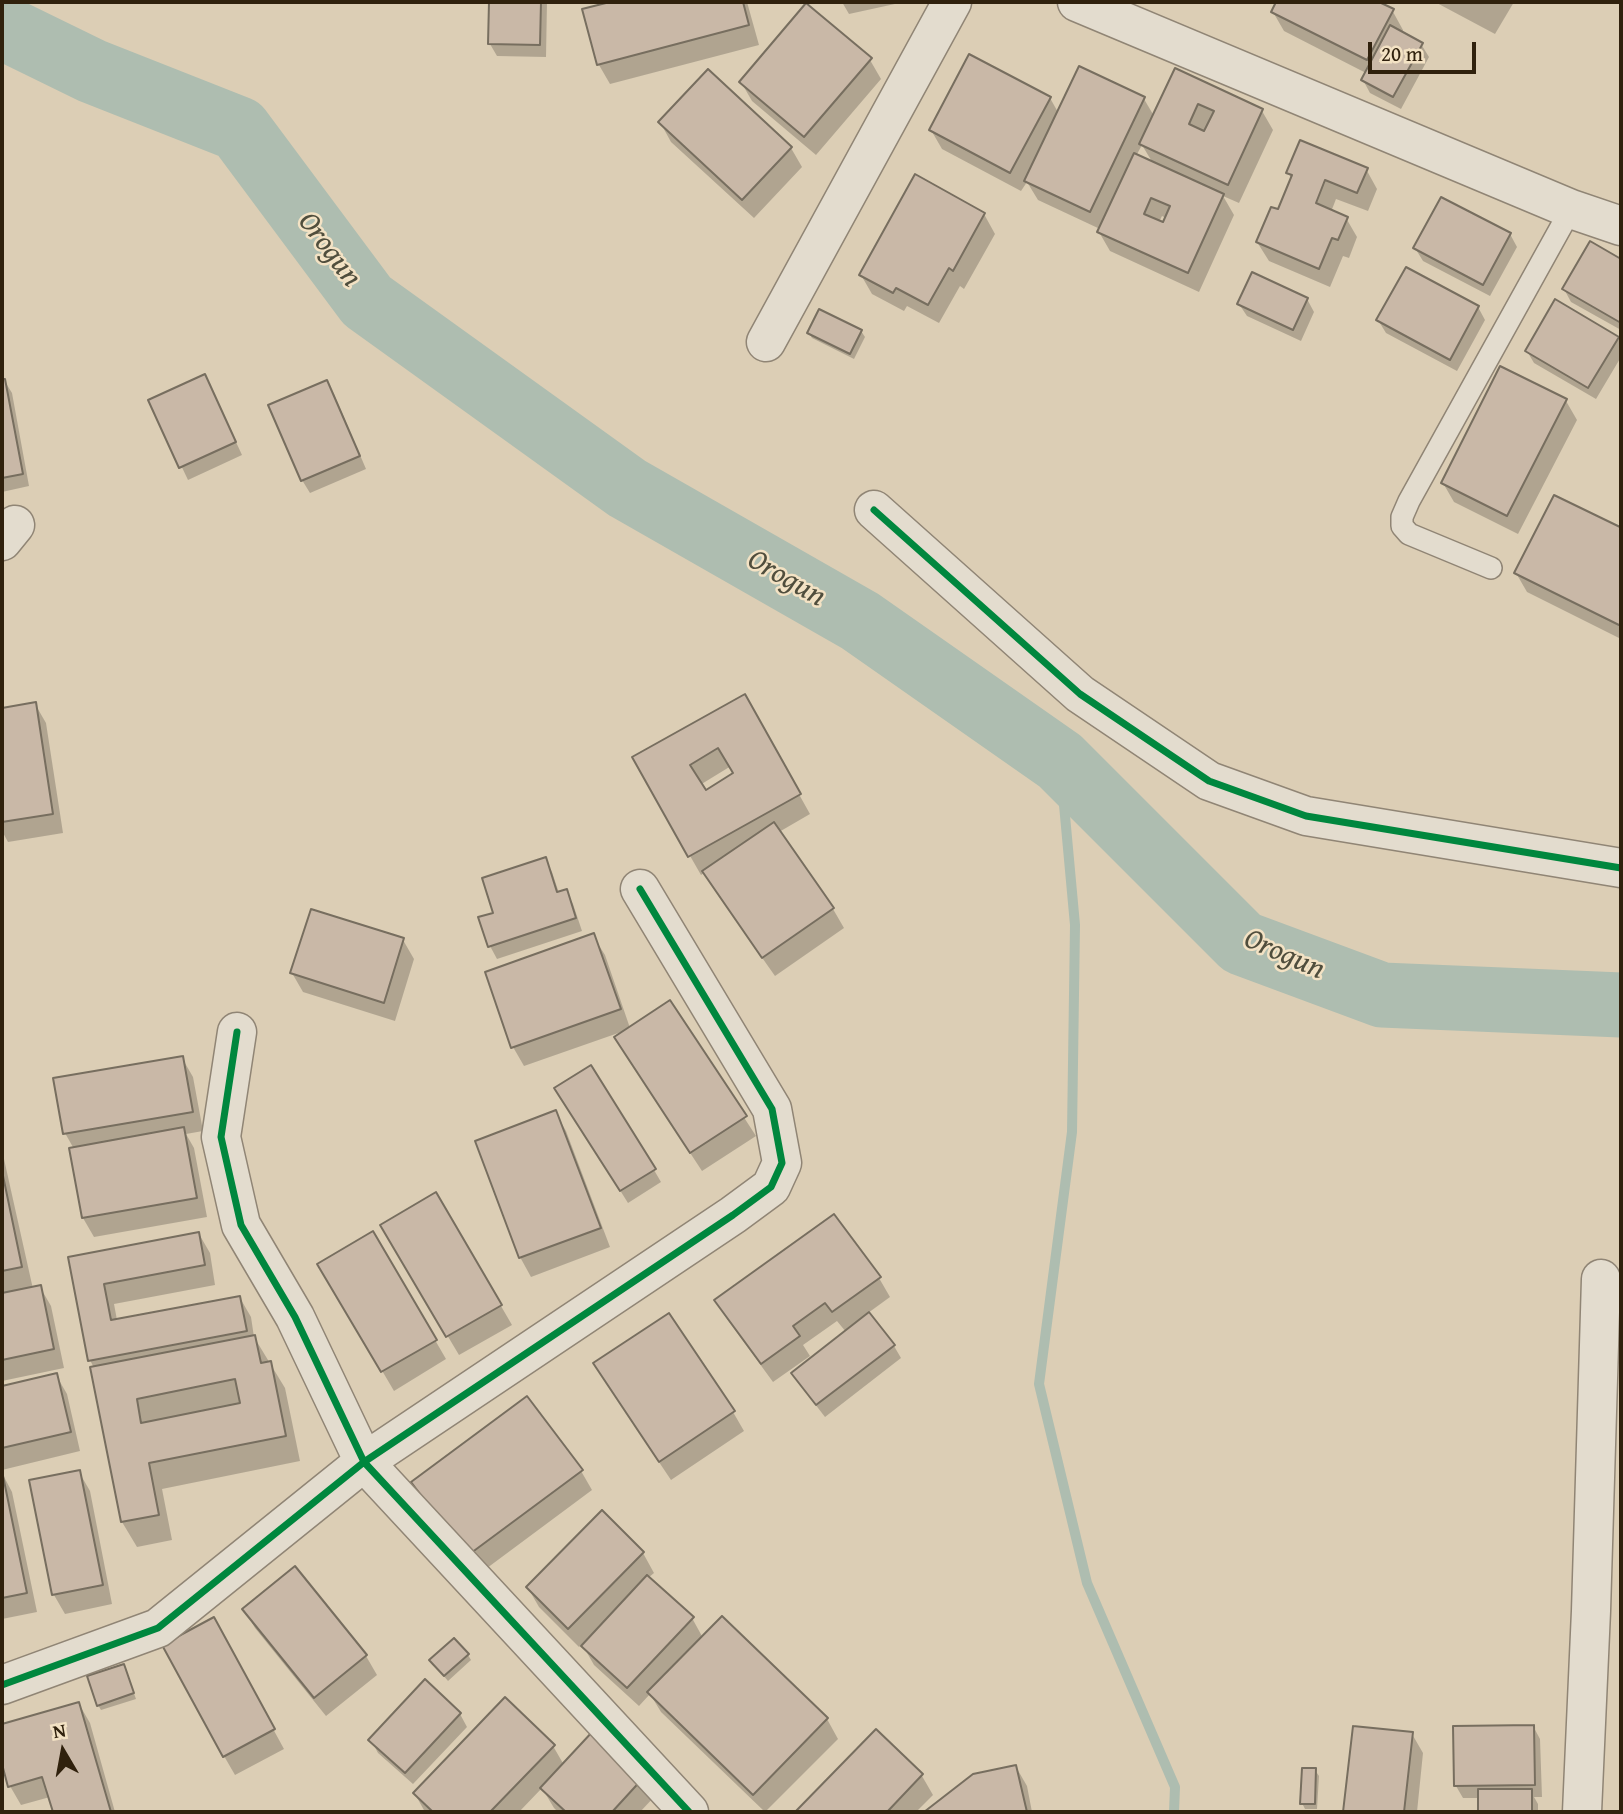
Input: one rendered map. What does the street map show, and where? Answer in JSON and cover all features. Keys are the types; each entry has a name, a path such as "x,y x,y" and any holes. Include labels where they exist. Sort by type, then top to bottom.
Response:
{"street":[{"path":"766,342 952,2"},
{"path":"1077,2 1571,209 1621,226"},
{"path":"874,510 1080,694 1209,781 1306,816 1621,868"},
{"path":"2,1685 158,1629 364,1462 771,1187 782,1163 772,1109 640,889"},
{"path":"237,1032 221,1137 241,1225 295,1317 364,1462 688,1812"},
{"path":"1582,1812 1606,1607 1601,1279"}],"lane":[{"path":"1491,568 1409,534 1402,526 1402,517 1571,209"}],"building":[{"path":"489,2 541,2 540,45 488,44"},
{"path":"610,2 743,2 749,25 597,65 582,9"},
{"path":"1276,2 1379,2 1394,9 1367,60 1271,12"},
{"path":"806,3 872,58 804,137 739,82"},
{"path":"1390,25 1423,43 1393,97 1361,80"},
{"path":"969,54 1051,97 1010,173 929,130"},
{"path":"1079,66 1145,97 1090,212 1024,181"},
{"path":"1175,68 1263,109 1228,185 1139,144","holes":["1198,104 1214,111 1204,131 1189,124"]},
{"path":"708,69 792,147 742,200 658,122"},
{"path":"1300,140 1368,168 1357,193 1325,180 1316,203 1348,217 1338,240 1332,238 1319,269 1256,242 1271,207 1278,209 1292,175 1286,173"},
{"path":"1134,153 1224,194 1188,273 1097,232","holes":["1151,198 1170,206 1163,222 1144,214"]},
{"path":"915,174 985,213 953,271 949,268 928,305 896,288 893,293 859,275"},
{"path":"1441,197 1511,233 1483,285 1413,248"},
{"path":"1590,241 1621,259 1621,323 1562,289"},
{"path":"1406,267 1479,306 1450,360 1376,320"},
{"path":"1252,272 1308,298 1293,330 1237,304"},
{"path":"1555,299 1619,337 1588,388 1525,351"},
{"path":"819,309 862,330 850,354 807,333"},
{"path":"1500,366 1567,399 1507,516 1441,483"},
{"path":"205,374 236,442 179,468 148,400"},
{"path":"2,379 5,379 23,474 2,478"},
{"path":"327,380 360,456 301,481 268,405"},
{"path":"1554,495 1620,527 1621,524 1621,626 1514,573"},
{"path":"745,694 801,794 688,857 632,757","holes":["718,748 733,773 706,790 690,765"]},
{"path":"36,702 53,814 2,822 2,708"},
{"path":"774,822 834,908 762,958 702,871"},
{"path":"546,857 557,892 567,889 576,918 488,947 478,917 493,913 482,878"},
{"path":"311,909 404,938 384,1003 290,973"},
{"path":"594,933 621,1009 511,1048 485,972"},
{"path":"670,1000 747,1116 690,1153 614,1037"},
{"path":"183,1056 193,1112 63,1134 53,1078"},
{"path":"591,1065 656,1169 620,1191 554,1088"},
{"path":"556,1110 601,1228 519,1258 475,1141"},
{"path":"184,1127 197,1198 82,1218 69,1148"},
{"path":"2,1171 22,1267 2,1271"},
{"path":"436,1192 502,1305 446,1337 380,1225"},
{"path":"834,1214 881,1277 832,1312 825,1303 793,1326 800,1336 761,1364 714,1300"},
{"path":"373,1231 437,1340 381,1372 317,1264"},
{"path":"199,1232 205,1265 104,1284 111,1320 240,1296 247,1331 88,1361 68,1257"},
{"path":"41,1285 54,1349 2,1360 2,1293"},
{"path":"869,1312 895,1345 816,1405 791,1373"},
{"path":"669,1313 735,1411 659,1462 593,1363"},
{"path":"255,1335 261,1363 271,1361 286,1436 149,1463 159,1515 121,1522 90,1367","holes":["235,1379 240,1403 141,1423 137,1399"]},
{"path":"57,1373 71,1432 2,1448 2,1386"},
{"path":"527,1396 583,1470 467,1556 411,1482"},
{"path":"80,1470 103,1585 52,1595 29,1480"},
{"path":"2,1471 27,1593 2,1598"},
{"path":"602,1510 644,1552 568,1629 526,1587"},
{"path":"295,1566 367,1655 314,1698 242,1609"},
{"path":"647,1575 694,1617 627,1688 581,1646"},
{"path":"722,1616 828,1718 753,1795 647,1692"},
{"path":"214,1617 275,1729 223,1757 162,1645"},
{"path":"454,1638 469,1654 444,1676 429,1660"},
{"path":"124,1664 134,1693 97,1706 87,1676"},
{"path":"425,1679 461,1713 405,1773 368,1740"},
{"path":"505,1697 555,1745 490,1812 433,1812 413,1793"},
{"path":"79,1702 111,1812 53,1812 42,1777 8,1787 2,1764 2,1724"},
{"path":"1534,1725 1535,1785 1454,1786 1453,1726"},
{"path":"1353,1726 1413,1732 1404,1812 1343,1812"},
{"path":"876,1729 923,1774 887,1812 795,1812"},
{"path":"594,1730 645,1776 612,1812 566,1812 540,1788"},
{"path":"1016,1765 1027,1812 924,1812 973,1774"},
{"path":"1302,1768 1316,1768 1315,1804 1300,1804"},
{"path":"1478,1789 1532,1789 1532,1812 1478,1812"}],"waterway":[{"name":"Orogun","path":"2,27 92,71 239,129 367,301 627,488 860,621 1060,761 1242,943 1382,995 1621,1005"},
{"path":"1060,761 1075,925 1072,1132 1039,1384 1087,1583 1175,1787 1174,1812"}],"cycle path":[{"path":"874,510 1080,694 1209,781 1306,816 1621,868"},
{"path":"2,1685 158,1628 364,1462 771,1187 782,1163 772,1109 640,889"},
{"path":"237,1032 221,1137 241,1225 295,1317 364,1462 689,1812"}]}
